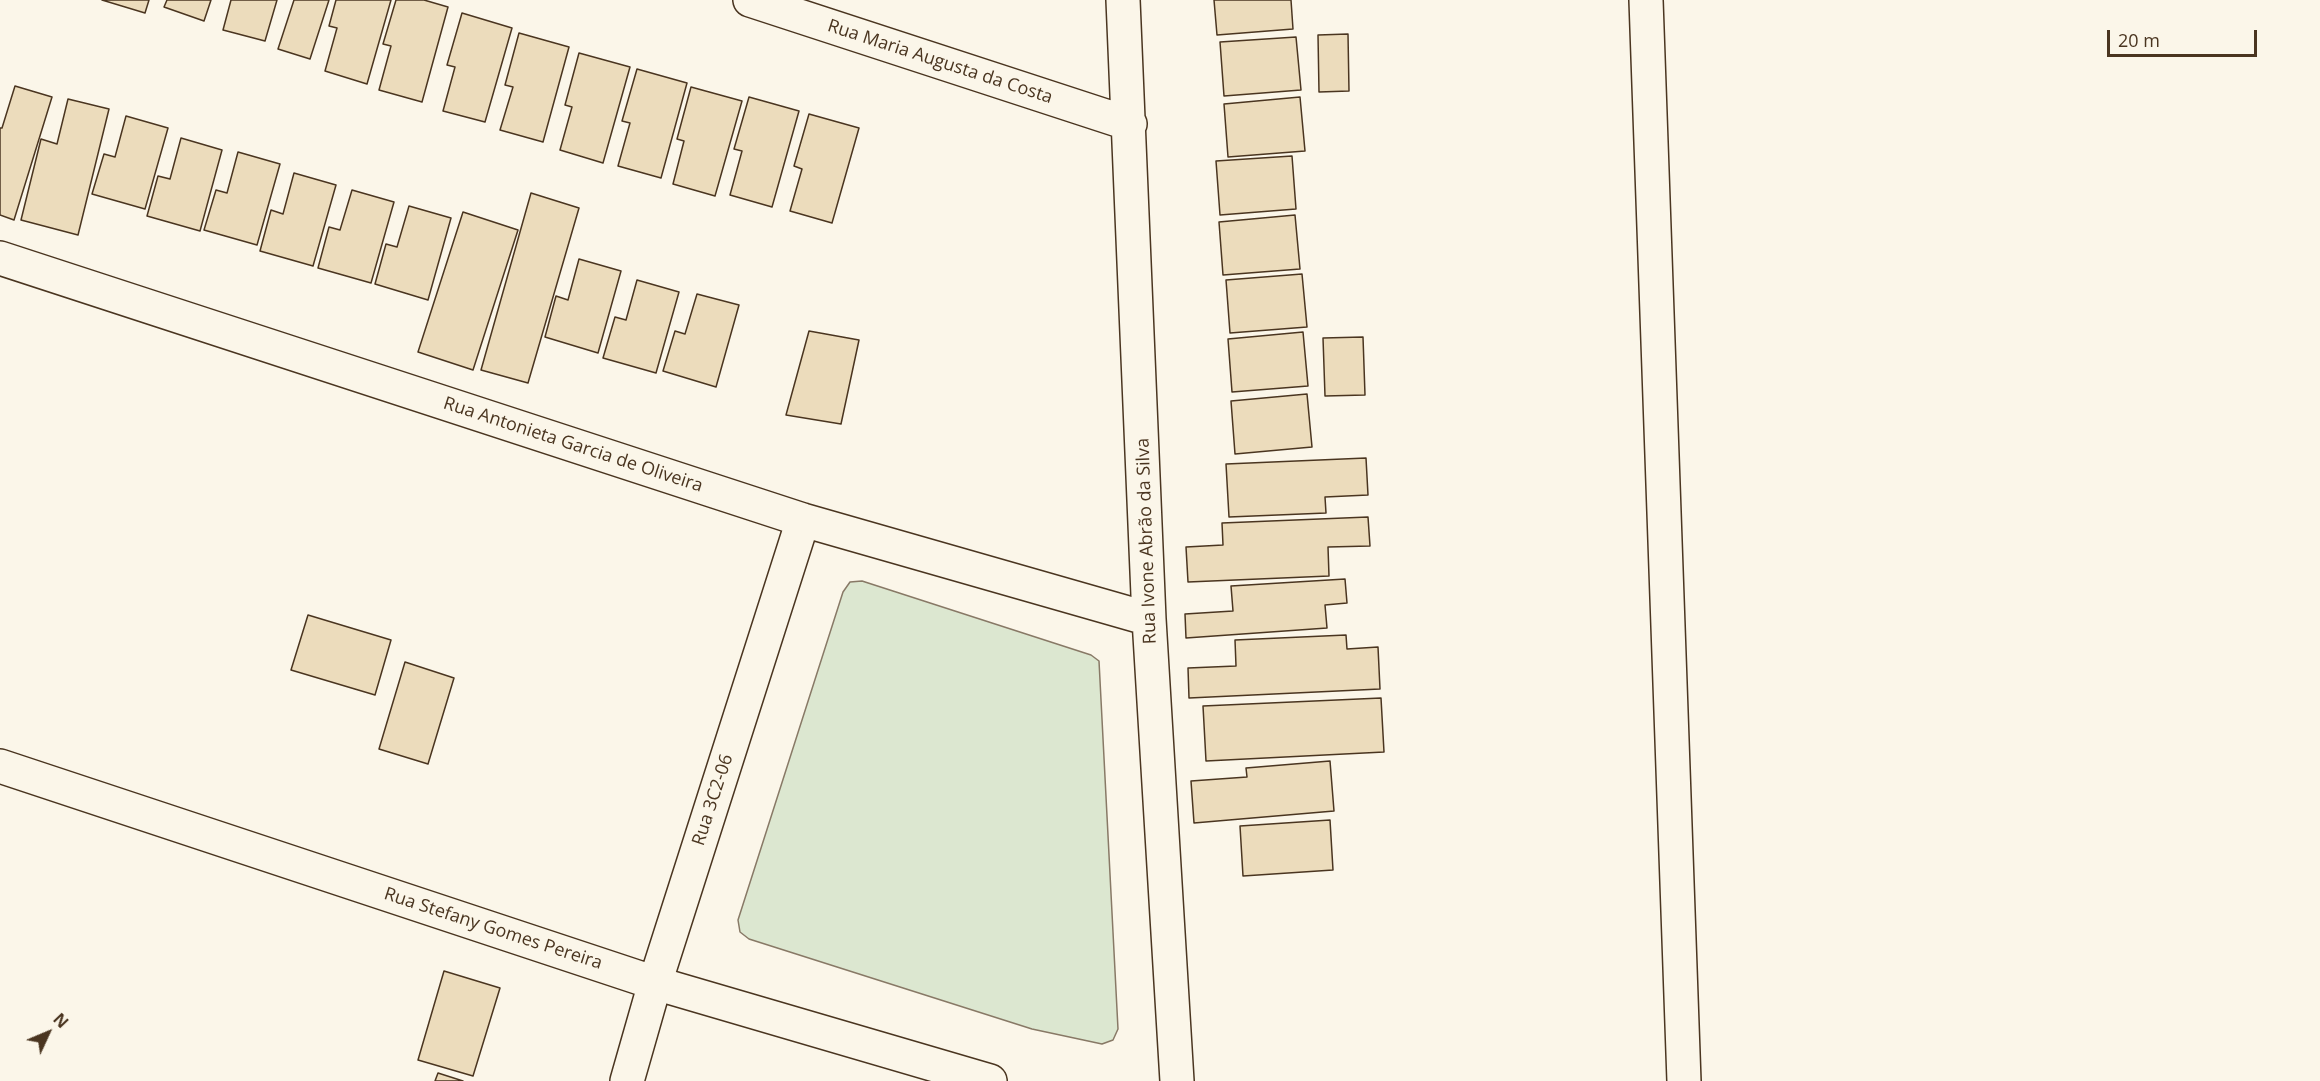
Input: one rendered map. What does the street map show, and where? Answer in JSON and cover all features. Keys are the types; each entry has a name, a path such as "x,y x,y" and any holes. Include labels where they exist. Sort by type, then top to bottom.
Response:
{"street":[{"name":"Rua Maria Augusta da Costa","path":"750,0 1130,124"},
{"name":"Rua Ivone Abrão da Silva","path":"1123,0 1149,619 1177,1081"},
{"path":"1646,0 1684,1081"},
{"name":"Rua Antonieta Garcia de Oliveira","path":"0,258 803,520 1149,619"},
{"name":"Rua 3C2-06","path":"627,1081 655,983 803,520"},
{"name":"Rua Stefany Gomes Pereira","path":"0,766 655,983 990,1081"}],"green space":[{"path":"862,581 1091,655 1099,661 1118,1029 1113,1040 1102,1044 1032,1029 749,939 740,932 738,920 843,592 850,582"}],"building":[{"path":"102,0 149,0 145,13"},
{"path":"167,0 211,0 204,21 164,7"},
{"path":"231,0 277,0 265,41 223,30"},
{"path":"294,0 329,0 310,59 278,49"},
{"path":"336,0 391,0 367,84 325,71 337,28 329,26"},
{"path":"396,0 424,0 448,7 422,102 379,90 391,46 383,44"},
{"path":"1214,0 1291,0 1293,29 1217,35"},
{"path":"462,13 512,28 485,122 443,111 455,67 447,65"},
{"path":"519,33 569,47 543,142 500,130 513,87 505,85"},
{"path":"1348,34 1349,91 1319,92 1318,35"},
{"path":"1296,37 1301,90 1224,96 1220,42"},
{"path":"579,53 630,67 603,163 560,150 572,107 565,105"},
{"path":"637,69 687,83 661,178 618,166 630,123 622,121"},
{"path":"15,86 52,97 14,220 0,215 0,128 2,128"},
{"path":"691,87 742,101 715,196 673,184 684,141 677,139"},
{"path":"749,97 799,111 772,207 730,195 742,151 734,149"},
{"path":"1300,97 1305,151 1228,157 1224,104"},
{"path":"68,99 109,109 78,235 21,220 41,139 57,144"},
{"path":"809,114 859,128 832,223 790,211 802,169 794,166"},
{"path":"126,116 168,128 145,209 92,194 104,154 115,157"},
{"path":"181,138 222,150 200,231 147,216 158,176 170,179"},
{"path":"238,152 280,164 257,245 204,230 216,190 227,193"},
{"path":"1292,156 1296,209 1220,215 1216,161"},
{"path":"294,173 336,185 313,266 260,251 271,210 283,214"},
{"path":"352,190 394,202 371,283 318,268 329,227 340,230"},
{"path":"531,193 579,208 528,383 481,370"},
{"path":"409,206 451,218 428,300 375,284 386,244 397,247"},
{"path":"463,212 518,230 473,370 418,352"},
{"path":"1295,215 1300,269 1223,275 1219,222"},
{"path":"579,259 621,271 598,353 545,337 556,296 568,300"},
{"path":"1302,274 1307,327 1230,333 1226,280"},
{"path":"637,280 679,292 656,373 603,358 615,317 626,320"},
{"path":"697,294 739,305 716,387 663,371 675,331 685,334"},
{"path":"809,331 859,340 841,424 786,415"},
{"path":"1303,332 1308,386 1232,392 1228,339"},
{"path":"1363,337 1365,395 1325,396 1323,338"},
{"path":"1307,394 1312,447 1235,454 1231,401"},
{"path":"1366,458 1368,495 1325,497 1326,513 1229,517 1226,464"},
{"path":"1368,517 1370,546 1328,547 1329,576 1188,582 1186,547 1223,545 1222,523"},
{"path":"1345,579 1347,603 1325,605 1327,628 1186,638 1185,614 1233,611 1231,586"},
{"path":"308,615 391,640 375,695 291,670"},
{"path":"1346,635 1347,649 1378,647 1380,689 1189,698 1188,668 1236,666 1235,640"},
{"path":"405,662 454,678 428,764 379,749"},
{"path":"1381,698 1384,752 1206,761 1203,706"},
{"path":"1330,761 1334,811 1194,823 1191,781 1247,777 1246,768"},
{"path":"1330,820 1333,870 1243,876 1240,826"},
{"path":"444,971 500,988 473,1076 418,1060"},
{"path":"438,1073 463,1081 435,1081"}]}
